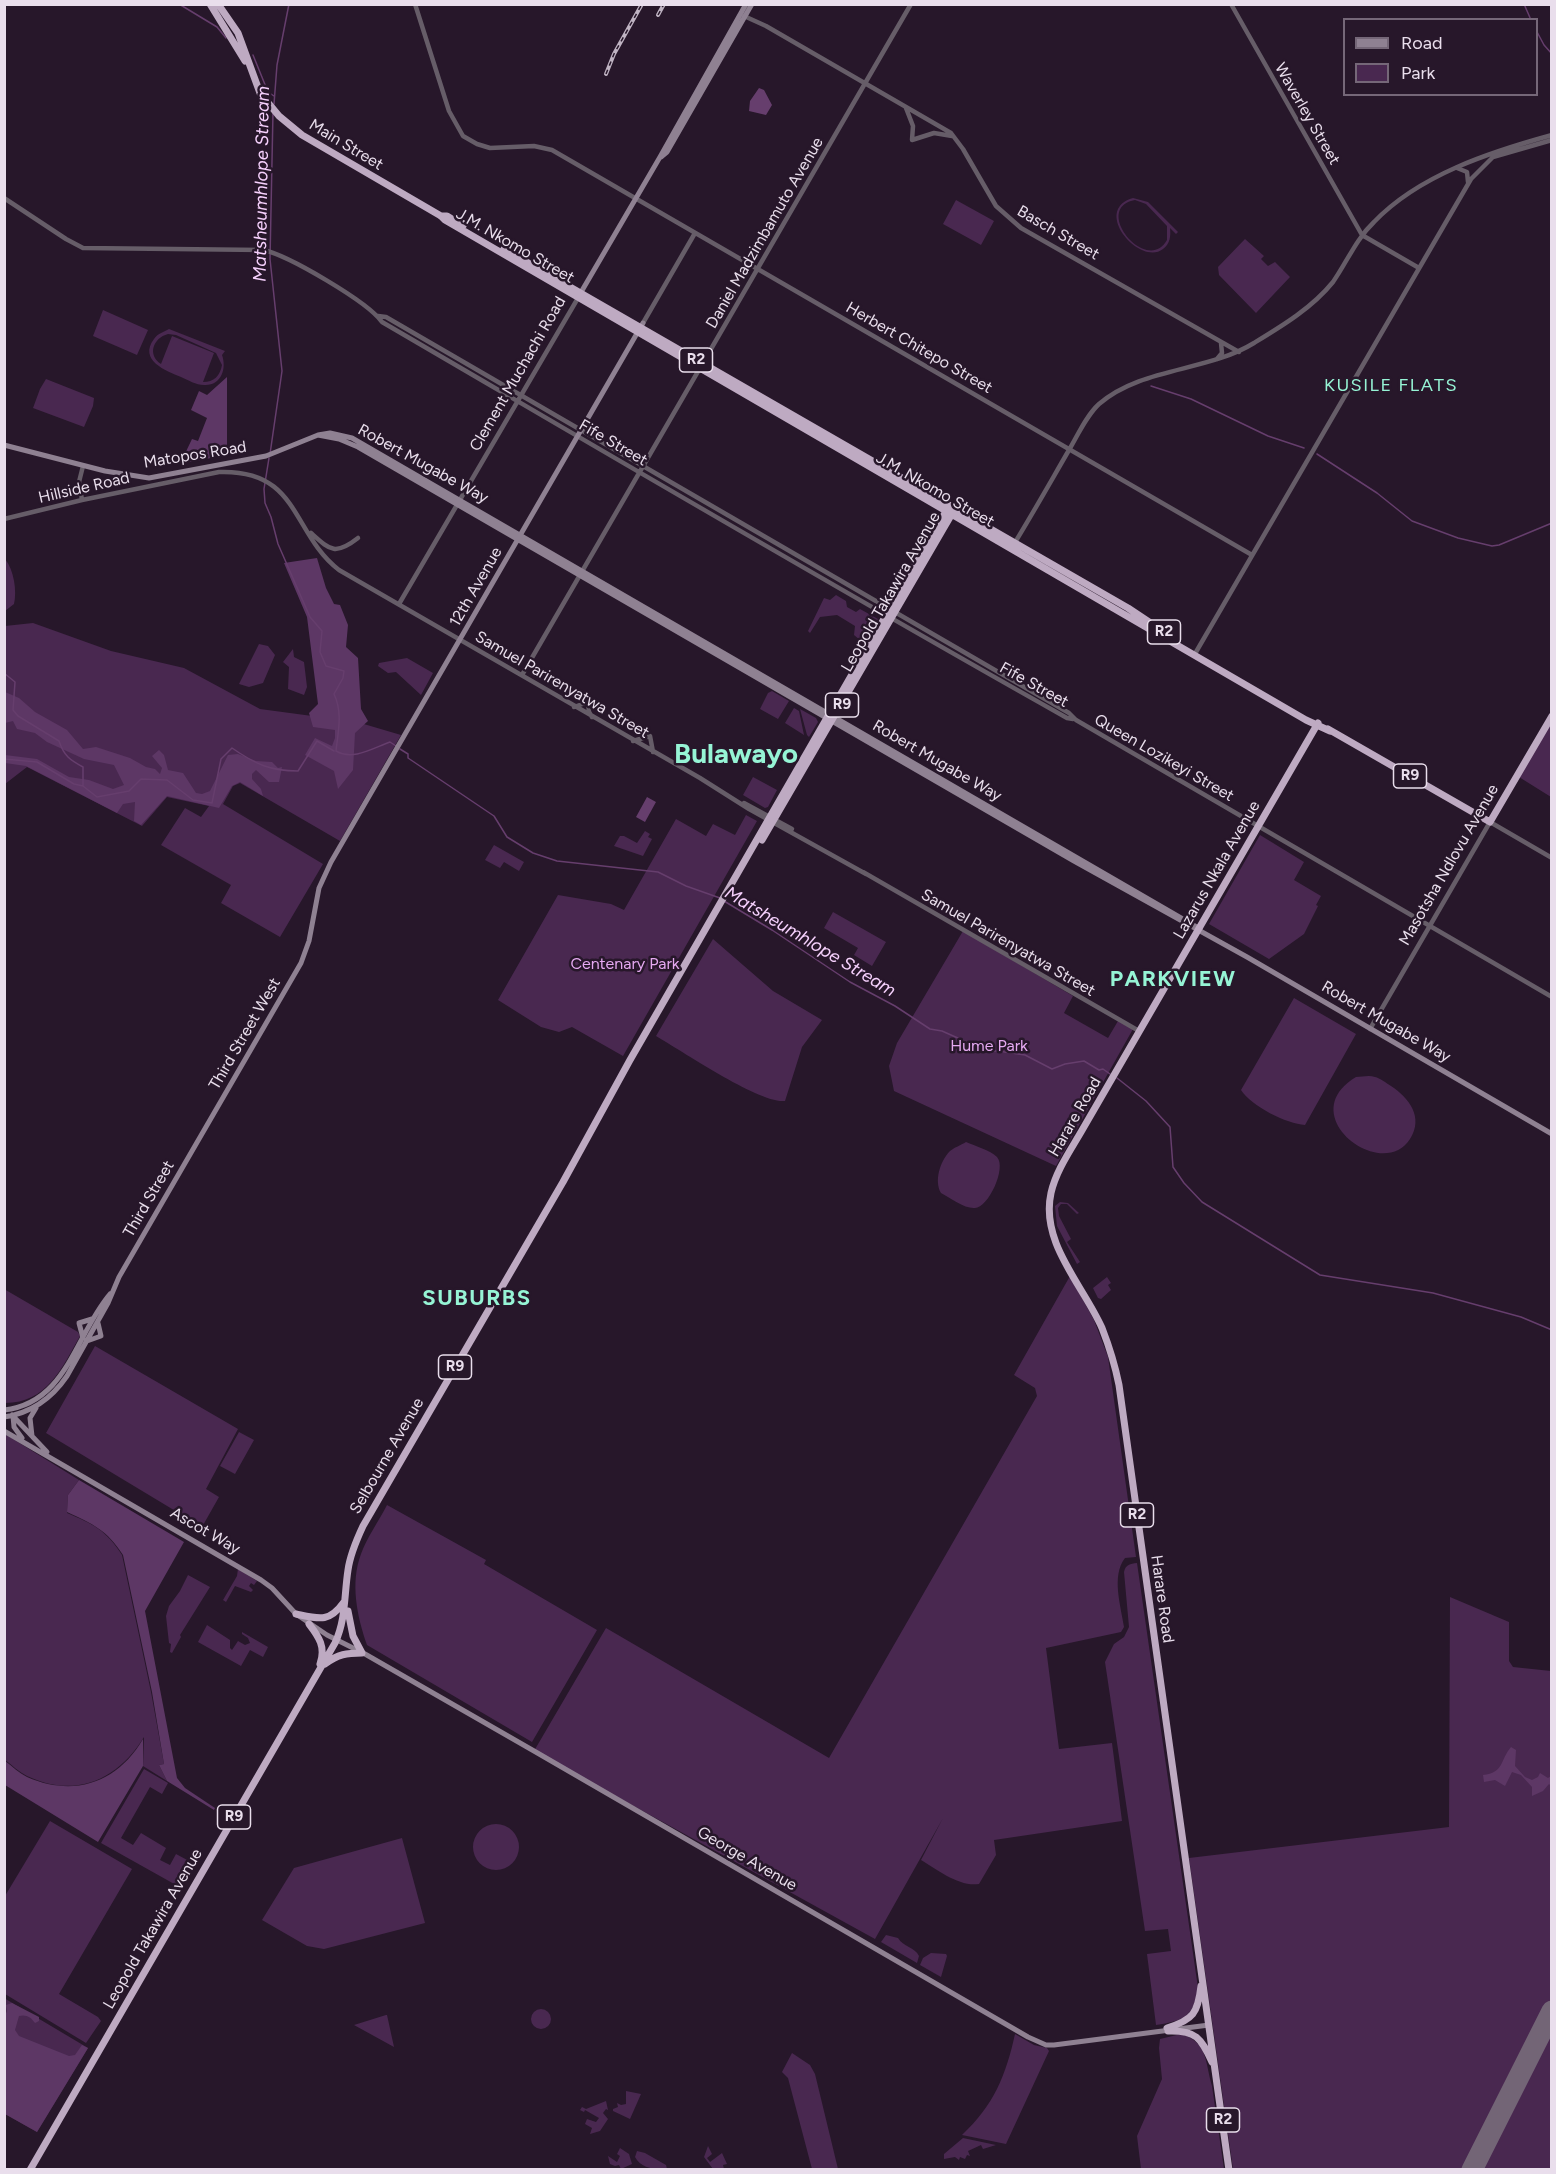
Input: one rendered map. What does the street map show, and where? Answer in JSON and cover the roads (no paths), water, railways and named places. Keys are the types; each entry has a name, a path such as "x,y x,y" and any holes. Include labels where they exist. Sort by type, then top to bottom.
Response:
{"highway":[{"name":"R2","path":"210,4 234,41 254,79"},
{"name":"R2","path":"218,4 238,33 254,79"},
{"name":"Main Street","path":"254,79 260,93 270,106 302,135 441,216"},
{"name":"J.M. Nkomo Street","path":"441,216 640,328 1012,548 1317,724"},
{"name":"Leopold Takawira Avenue","path":"724,902 950,511"},
{"name":"J.M. Nkomo Street","path":"1012,548 1143,617 1196,652 1317,724"},
{"name":"Masotsha Ndlovu Avenue","path":"1490,822 1551,716"},
{"name":"R9","path":"1317,724 1490,822"},
{"name":"Lazarus Nkala Avenue","path":"1139,1031 1317,724"},
{"name":"Selbourne Avenue","path":"337,1640 344,1621 351,1553 363,1526 585,1142 594,1133 724,902"},
{"name":"Harare Road","path":"1139,1031 1059,1172 1052,1193 1050,1225 1055,1242 1102,1328 1119,1385 1229,2169"},
{"path":"296,1614 317,1619 327,1617 336,1613 346,1600"},
{"path":"318,1672 336,1655 362,1653 353,1636 346,1600"},
{"path":"309,1624 322,1644 322,1659 318,1672"},
{"name":"Leopold Takawira Avenue","path":"30,2169 337,1640"},
{"path":"1167,2029 1185,2023 1196,2010 1202,1974"},
{"path":"1167,2029 1186,2031 1197,2036 1216,2070"}],"main road":[{"name":"Clement Muchachi Road","path":"743,15 746,4"},
{"name":"Clement Muchachi Road","path":"579,295 660,158 667,152 743,15 752,4"},
{"name":"12th Avenue","path":"301,963 309,942 321,883 340,846 402,743 640,328"},
{"name":"Robert Mugabe Way","path":"318,435 330,433 352,438 1551,1134"},
{"name":"Matopos Road","path":"4,445 83,465 149,478 266,456 318,435"},
{"name":"Third Street West","path":"212,1118 301,963"},
{"name":"Third Street","path":"85,1339 108,1303 111,1293 212,1118"},
{"path":"13,1416 59,1387 85,1339 79,1323 96,1320 101,1336 85,1339"},
{"path":"4,1413 38,1402"},
{"path":"32,1437 30,1418 38,1402"},
{"path":"4,1413 13,1416 52,1457"},
{"path":"13,1416 14,1427 28,1443"},
{"path":"4,1431 52,1457"},
{"name":"Ascot Way","path":"52,1457 261,1580 272,1588 296,1614 337,1640"},
{"name":"George Avenue","path":"337,1640 1028,2037 1054,2045 1209,2023"}],"street":[{"name":"Herbert Chitepo Street","path":"415,4 449,111 463,136 490,148 534,146 547,148 1252,555"},
{"name":"Daniel Madzimbamuto Avenue","path":"522,675 911,4"},
{"name":"Waverley Street","path":"1232,4 1362,235"},
{"name":"Basch Street","path":"743,15 951,133 963,149 991,199 1005,216 1021,228 1239,352"},
{"path":"904,106 912,121 912,140 934,133 952,136"},
{"path":"1012,548 1092,412 1112,395 1154,377 1239,352 1285,324 1320,296 1340,272 1362,235 1386,210 1403,197 1457,168 1498,150 1551,135"},
{"path":"1196,652 1468,183 1493,157 1551,140"},
{"path":"1457,168 1467,172 1468,183"},
{"name":"Fife Street","path":"4,198 66,240 84,248 275,252 346,293 378,316 382,322 581,430 891,614"},
{"name":"12th Avenue","path":"640,328 695,233"},
{"path":"1362,235 1419,268"},
{"name":"Clement Muchachi Road","path":"399,604 579,295"},
{"path":"1216,360 1222,352 1221,343"},
{"name":"Fife Street","path":"519,398 578,437 1069,713 1076,720"},
{"path":"82,500 79,482 83,465"},
{"name":"Hillside Road","path":"4,519 82,500 219,472 242,473 268,482 287,499 323,555 339,570"},
{"path":"307,529 324,545 332,549 347,546 357,538"},
{"name":"Samuel Parirenyatwa Street","path":"339,570 1139,1031"},
{"path":"574,707 588,702 589,712 593,717"},
{"name":"Queen Lozikeyi Street","path":"1076,720 1551,997"},
{"path":"633,741 650,736 653,752"},
{"path":"1490,822 1551,858"},
{"name":"Masotsha Ndlovu Avenue","path":"1370,1029 1490,822"}],"waterway":[{"path":"179,4 217,27 226,38"},
{"name":"Matsheumhlope Stream","path":"274,104 277,65 289,4"},
{"path":"1524,4 1530,18"},
{"path":"1538,34 1552,54"},
{"path":"253,55 268,92 274,96"},
{"name":"Matsheumhlope Stream","path":"270,454 282,371 270,259 273,112"},
{"path":"1151,386 1191,399 1268,436 1304,448"},
{"path":"1317,454 1377,493 1412,521 1458,538 1492,546 1499,545 1552,523"},
{"name":"Matsheumhlope Stream","path":"269,458 264,489 265,503 278,544 310,617 322,631 320,652 326,666 344,671 343,678 334,694 339,715 336,751 349,755 390,742 396,746"},
{"name":"Matsheumhlope Stream","path":"4,673 15,682 13,710 18,716 59,741 68,757 83,767 83,786 97,797 129,791 141,779 167,780 193,800 212,803 221,759 232,748 263,766 298,771 317,741 334,751"},
{"name":"Matsheumhlope Stream","path":"400,749 408,754 408,758 494,816 507,837 533,853 557,861 658,872 686,886 720,898"},
{"path":"4,759 37,762 74,784 83,786"},
{"name":"Matsheumhlope Stream","path":"724,901 850,982 895,1006 930,1029 942,1031 987,1051 1025,1055 1052,1069 1084,1061 1110,1074"},
{"name":"Matsheumhlope Stream","path":"1117,1078 1146,1101 1170,1127 1173,1167 1202,1202 1320,1275 1433,1293 1521,1317 1552,1330"}],"railway":[{"path":"606,74 614,54 642,4"},
{"path":"658,15 664,4"}],"district":[{"name":"KUSILE FLATS","path":"1391,386"},
{"name":"Bulawayo","path":"736,755"},
{"name":"PARKVIEW","path":"1173,980"},
{"name":"SUBURBS","path":"477,1299"}],"park label":[{"name":"Centenary Park","path":"625,964"},
{"name":"Hume Park","path":"989,1046"}]}
